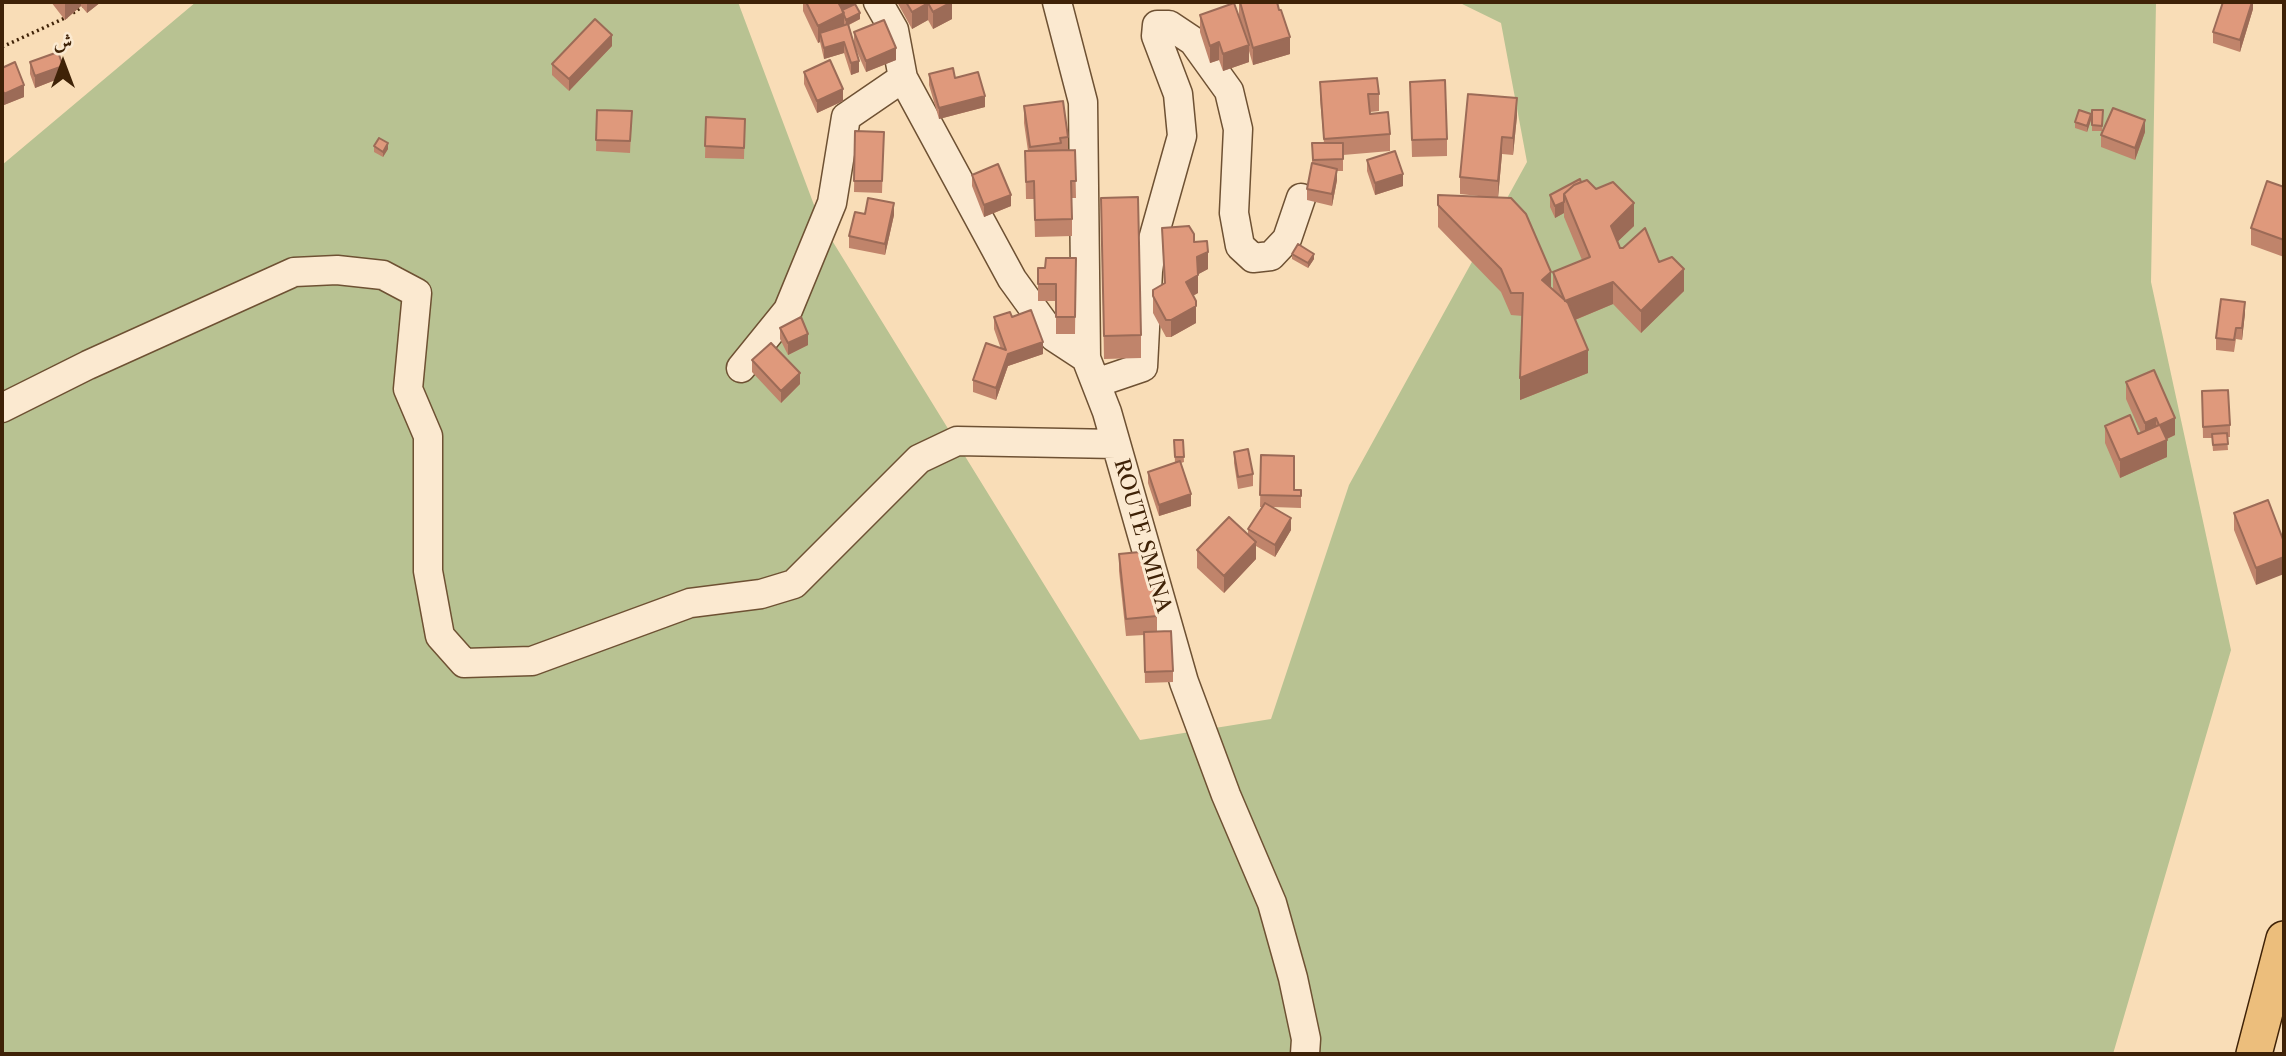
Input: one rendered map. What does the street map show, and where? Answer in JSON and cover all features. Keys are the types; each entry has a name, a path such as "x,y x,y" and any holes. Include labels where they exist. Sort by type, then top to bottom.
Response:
{"main road":[{"path":"2254,1054 2284,939"}],"street":[{"path":"878,2 894,30 903,78 1012,279 1054,337 1091,371 1143,367 1152,243 1182,136 1178,94 1156,36 1157,25 1169,25 1193,41 1229,91 1238,129 1234,213 1240,246 1252,258 1270,256 1287,239 1301,198"},
{"name":"ROUTE SMINA","path":"1058,2 1083,102 1091,371 1116,444 1184,682 1226,795 1272,903 1293,978 1306,1039 1305,1054"},
{"path":"741,368 789,310 832,204 846,117 903,78"},
{"path":"2,408 88,365 294,272 337,270 383,275 417,293 408,388 428,436 428,571 440,636 464,663 532,661 690,603 761,594 794,584 919,459 957,441 1116,444"}],"path":[{"path":"2,47 67,17 89,2"}],"green space":[{"path":"196,2 738,2 820,221 1140,740 1271,719 1349,485 1527,162 1501,23 1458,2 2156,2 2151,282 2231,650 2113,1054 2,1054 2,165"}],"building":[{"path":"806,2 838,2 844,13 818,26"},
{"path":"906,2 952,2 933,12 928,3 912,12"},
{"path":"1240,2 1277,2 1290,37 1253,48"},
{"path":"2223,2 2252,2 2240,40 2213,32"},
{"path":"1234,3 1249,45 1223,54 1219,42 1210,46 1200,15"},
{"path":"855,4 860,13 846,20 842,10"},
{"path":"595,19 612,35 569,79 552,64"},
{"path":"884,20 896,48 866,61 854,32"},
{"path":"848,24 859,61 851,63 844,42 824,48 820,33"},
{"path":"58,52 63,66 35,76 30,62"},
{"path":"830,60 843,89 817,101 804,72"},
{"path":"15,62 24,85 4,94 2,68"},
{"path":"953,68 955,78 978,72 985,96 939,108 929,74"},
{"path":"1377,78 1379,94 1368,94 1370,114 1388,112 1390,134 1324,139 1320,82"},
{"path":"1445,80 1447,139 1412,140 1410,82"},
{"path":"1468,94 1517,98 1513,138 1502,137 1498,181 1460,177"},
{"path":"1063,101 1068,137 1060,138 1061,143 1030,147 1024,106"},
{"path":"2113,108 2145,120 2135,148 2101,135"},
{"path":"597,110 632,111 630,141 596,140"},
{"path":"2079,110 2091,114 2087,126 2075,122"},
{"path":"2092,110 2103,110 2102,126 2092,125"},
{"path":"706,117 745,119 744,148 705,146"},
{"path":"855,131 884,132 882,181 854,181"},
{"path":"379,138 388,143 383,152 374,146"},
{"path":"1312,143 1343,143 1343,159 1313,160"},
{"path":"1075,150 1076,181 1071,181 1072,219 1035,220 1034,181 1026,182 1025,151"},
{"path":"1395,151 1403,174 1375,183 1367,160"},
{"path":"1312,163 1337,169 1332,194 1307,189"},
{"path":"998,164 1011,195 984,205 972,175"},
{"path":"1580,179 1581,182 1564,194 1564,202 1555,206 1550,195"},
{"path":"1587,180 1596,189 1613,182 1634,203 1611,226 1620,248 1645,228 1659,262 1672,257 1684,269 1641,311 1613,282 1565,301 1553,272 1590,257 1564,194 1574,185"},
{"path":"2267,181 2284,187 2284,240 2251,228"},
{"path":"1438,195 1511,198 1526,214 1551,272 1542,280 1568,303 1588,350 1520,378 1523,293 1511,293 1501,269 1438,205"},
{"path":"1138,197 1141,335 1104,336 1101,198"},
{"path":"868,198 894,203 885,244 849,236 855,212 865,214"},
{"path":"1189,226 1194,234 1194,242 1207,241 1208,252 1197,257 1198,275 1186,282 1196,306 1171,320 1166,320 1153,296 1153,290 1165,283 1162,228"},
{"path":"1298,244 1314,254 1308,263 1292,254"},
{"path":"1046,258 1076,258 1075,317 1056,317 1056,284 1038,284 1038,268 1045,268"},
{"path":"2221,299 2245,302 2242,328 2236,328 2234,340 2216,338"},
{"path":"1031,310 1043,342 1008,354 996,388 973,380 986,343 1006,350 994,317 1010,312 1012,317"},
{"path":"801,317 808,334 788,343 780,328"},
{"path":"771,343 800,373 781,391 752,360"},
{"path":"2154,370 2175,418 2160,425 2167,440 2120,460 2105,426 2130,415 2138,434 2159,425 2156,418 2145,423 2126,382"},
{"path":"2228,390 2230,425 2203,427 2202,391"},
{"path":"2227,433 2228,444 2213,445 2212,434"},
{"path":"1174,440 1183,440 1184,457 1175,457"},
{"path":"1248,449 1253,474 1238,477 1234,452"},
{"path":"1261,455 1294,456 1294,490 1301,490 1301,496 1260,495"},
{"path":"1180,461 1191,494 1159,505 1148,472"},
{"path":"2268,500 2284,542 2284,557 2256,568 2234,513"},
{"path":"1265,503 1291,518 1275,545 1248,529"},
{"path":"1229,517 1256,542 1224,576 1197,550"},
{"path":"1150,551 1157,616 1126,619 1119,554"},
{"path":"1171,631 1173,671 1145,672 1144,632"}]}
